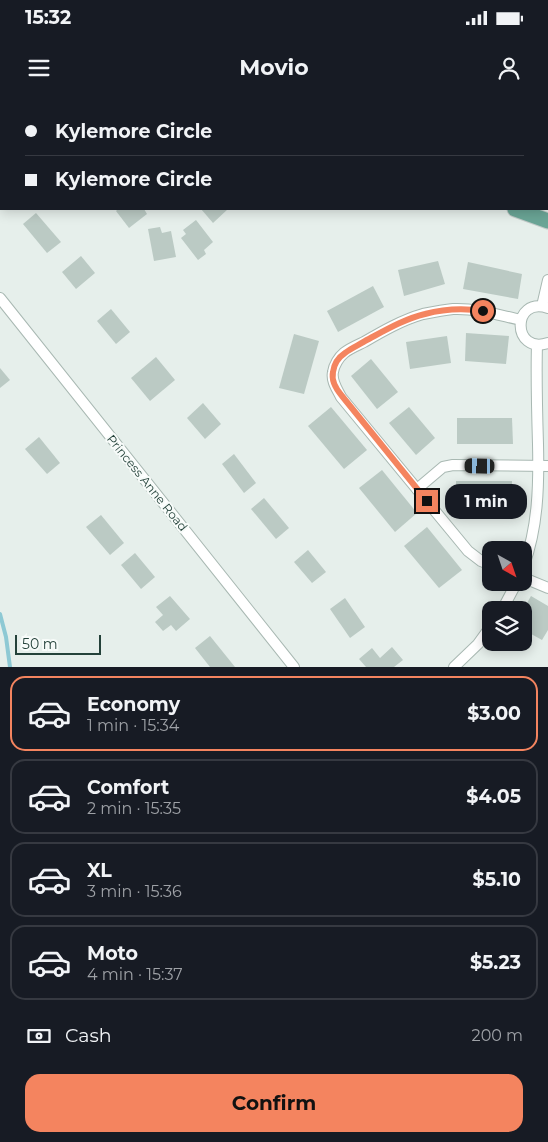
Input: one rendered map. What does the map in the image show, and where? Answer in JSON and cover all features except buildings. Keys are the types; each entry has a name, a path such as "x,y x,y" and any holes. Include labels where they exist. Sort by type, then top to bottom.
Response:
{"main road":[{"path":"518,210 548,222"}],"street":[{"path":"548,280 545,307 537,306 527,310 520,326 525,338 530,342 537,344 548,343"},
{"name":"Princess Anne Road","path":"0,298 294,667"},
{"path":"482,561 468,551 342,396 335,387 333,372 338,360 345,353 373,337 423,314 454,309 472,309 521,320"},
{"path":"531,541 544,465 536,371 537,344"},
{"path":"417,489 443,467 463,465 544,465"},
{"path":"532,581 548,588"},
{"path":"454,667 482,638"}],"waterway":[{"path":"0,614 6,637 10,667"}],"route":[{"path":"427,501 335,387 333,379 334,366 345,353 391,327 423,314 454,309 483,311"}]}
